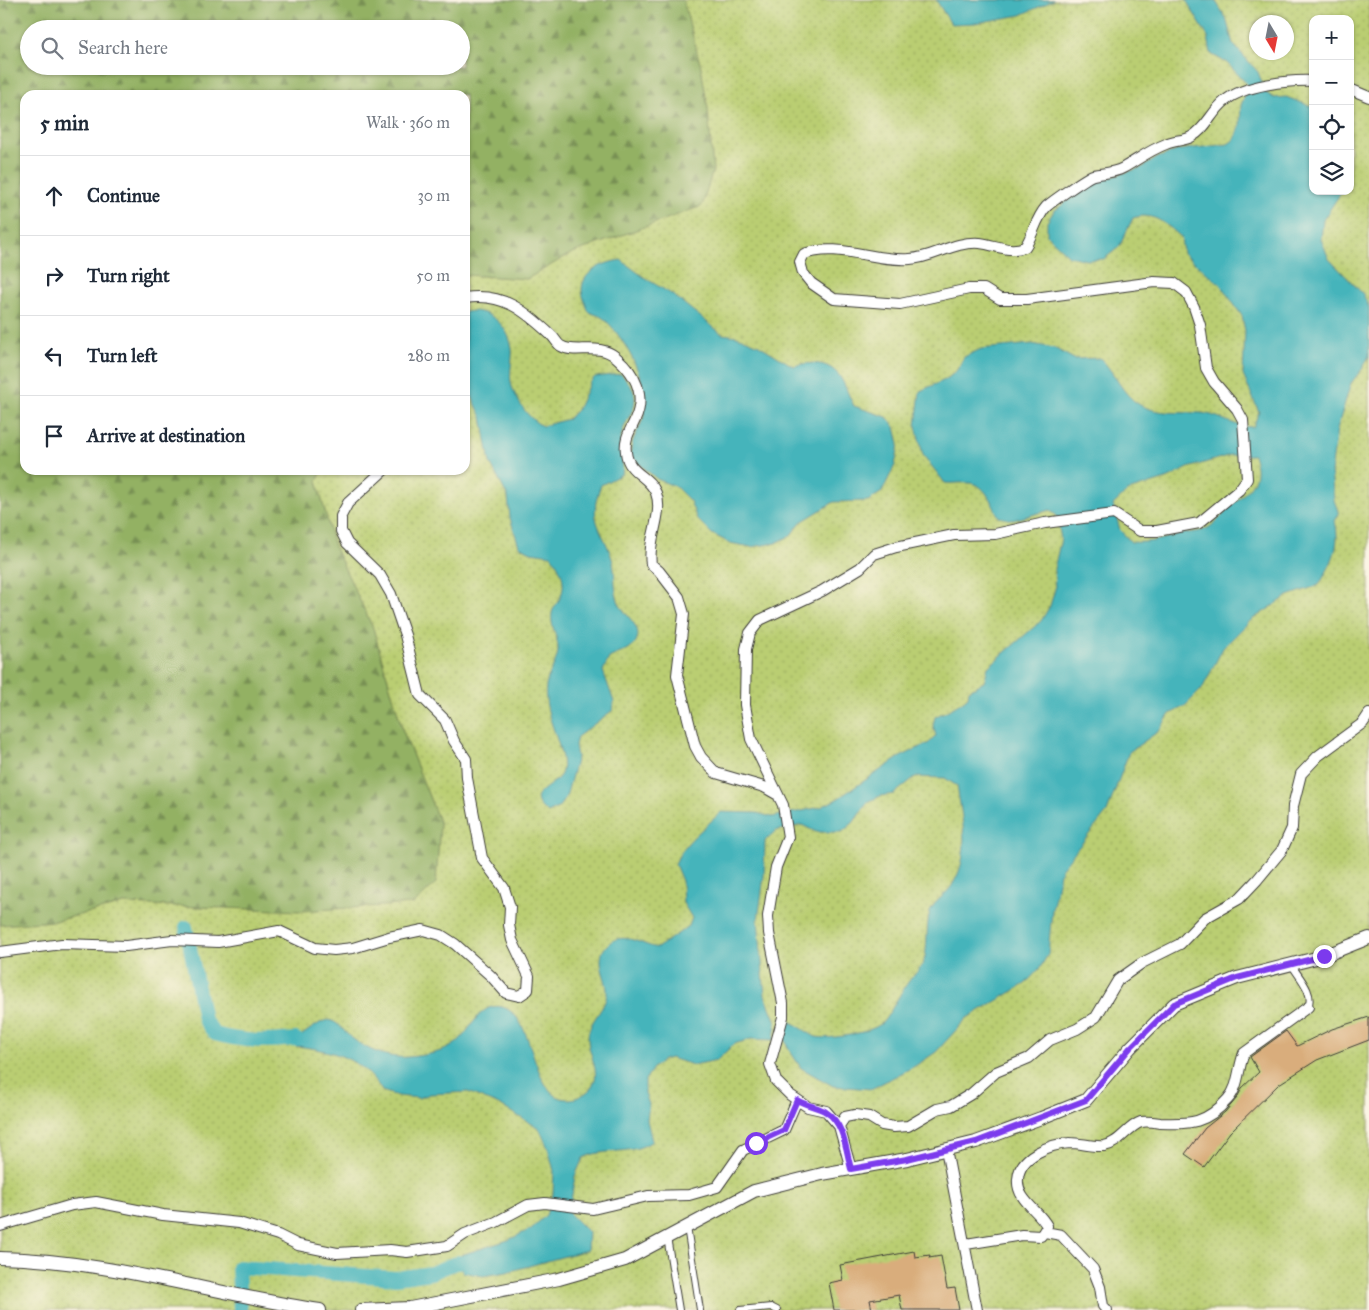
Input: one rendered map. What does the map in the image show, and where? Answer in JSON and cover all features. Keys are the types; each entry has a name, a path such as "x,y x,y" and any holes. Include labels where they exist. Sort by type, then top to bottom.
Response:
{"street":[{"path":"851,1169 839,1126 826,1111 808,1107 797,1100 776,1081 770,1064 772,1052 779,1039 783,1017 783,1003 769,933 768,916 776,867 788,837 778,795 751,739 746,705 746,649 750,633 760,620 815,595 860,568 874,554 896,547 954,535 995,534 1046,523 1058,523 1114,514 1140,531 1165,530 1199,523 1240,490 1247,479 1246,455 1243,420 1237,409 1224,396 1206,368 1200,325 1194,307 1186,292 1174,283 1154,282 1027,299 1000,299 984,290 969,289 900,304 834,299 812,283 803,273 800,262 804,254 821,250 911,259 960,245 981,243 1015,251 1025,247 1041,213 1048,205 1070,191 1079,182 1092,176 1123,168 1165,144 1190,138 1201,130 1208,117 1226,100 1240,92 1292,81 1309,81"},
{"path":"1354,91 1369,97"},
{"path":"470,298 492,297 509,303 527,313 561,346 575,350 588,348 614,356 635,379 641,394 640,408 625,443 627,464 656,493 658,507 650,554 651,564 659,571 679,597 684,614 677,675 693,739 701,757 716,773 764,787 778,795"},
{"path":"0,952 62,944 126,946 172,940 196,942 243,939 260,933 278,931 316,948 334,950 353,948 389,937 422,930 440,935 455,944 491,976 506,993 519,996 528,990 529,976 512,940 509,925 510,907 504,888 482,858 467,778 466,759 454,741 445,720 420,695 404,635 390,594 380,574 347,543 341,531 340,516 348,503 379,475"},
{"path":"839,1126 845,1117 855,1115 869,1117 882,1125 894,1127 908,1126 937,1109 951,1106 971,1094 996,1072 1030,1058 1050,1040 1077,1029 1096,1017 1118,980 1142,963 1180,944 1205,918 1239,899 1257,880 1282,850 1292,828 1293,806 1301,774 1318,756 1362,722 1369,714"},
{"path":"361,1310 397,1309 485,1295 560,1278 625,1260 754,1191 976,1142 1086,1100 1130,1048 1174,1004 1237,978 1324,956 1369,938"},
{"path":"966,1244 1022,1236 1041,1236 1047,1226 1044,1220 1028,1204 1018,1186 1017,1178 1026,1160 1039,1152 1067,1143 1106,1146 1114,1142 1132,1126 1144,1121 1180,1125 1204,1118 1228,1099 1235,1089 1244,1053 1308,1007"},
{"path":"0,1226 72,1205 96,1202 163,1215 239,1223 278,1234 298,1244 337,1253 390,1250 407,1252 447,1246 480,1227 496,1222 511,1212 528,1205 545,1203 594,1209 648,1196 689,1195 717,1188 744,1150 784,1130 797,1100"},
{"path":"946,1149 966,1244 977,1310"},
{"path":"1045,1232 1061,1235 1093,1269 1100,1287 1103,1306 1107,1310"},
{"path":"0,1258 43,1259 211,1288 260,1300 320,1310"}],"lane":[{"path":"1291,964 1310,995 1311,1001 1308,1007"},
{"path":"687,1226 700,1310"},
{"path":"667,1237 679,1310"},
{"path":"740,1310 771,1307 777,1310"}],"green space":[{"path":"0,0 683,0 701,67 708,109 713,170 702,206 570,254 527,279 470,275 470,90 20,90 20,475 320,475 317,481 334,546 373,628 403,731 440,824 436,883 414,904 301,911 124,904 55,921 0,925"},
{"path":"607,0 1369,0 1369,1310 0,1310 0,851 242,475 470,475 470,149"}],"water":[{"path":"936,0 1054,0 1021,15 975,23 951,24"},
{"path":"1186,0 1215,0 1226,18 1233,44 1258,72 1266,93 1274,98 1286,97 1309,106 1309,195 1339,195 1323,220 1321,239 1329,259 1363,294 1369,307 1369,356 1363,368 1351,383 1337,429 1331,472 1334,500 1339,514 1335,521 1337,538 1331,562 1319,585 1288,596 1250,621 1223,648 1202,689 1185,706 1170,714 1159,731 1129,752 1107,812 1061,869 1052,910 1048,954 1040,968 1025,984 967,1018 936,1052 915,1066 871,1089 833,1086 801,1068 788,1048 783,1034 787,1020 816,1037 822,1038 860,1033 877,1027 885,1020 906,985 923,964 930,911 952,886 959,871 964,847 964,835 957,786 945,778 915,777 894,794 880,796 868,802 853,823 842,832 816,832 802,825 776,831 765,841 764,876 758,920 765,995 776,1022 774,1040 751,1039 734,1044 717,1060 693,1065 670,1058 663,1060 653,1068 645,1080 645,1094 649,1104 647,1120 652,1141 636,1148 600,1153 583,1158 575,1176 569,1213 588,1232 587,1250 507,1272 483,1276 463,1272 458,1262 461,1255 508,1240 531,1229 546,1215 553,1194 554,1171 548,1148 539,1128 499,1105 468,1092 430,1094 419,1098 398,1096 382,1091 374,1080 356,1063 334,1053 296,1046 296,1039 328,1020 341,1027 349,1036 371,1050 393,1057 413,1057 442,1051 452,1046 464,1035 480,1014 487,1009 502,1007 513,1014 522,1026 540,1074 547,1087 557,1096 570,1099 579,1097 593,1085 595,1078 588,1039 591,1026 604,1004 607,994 601,965 603,952 608,944 614,940 626,938 657,948 689,926 692,918 683,903 682,881 675,864 695,836 721,812 757,813 772,817 821,807 837,799 900,757 929,743 936,736 933,725 935,717 965,700 968,697 969,690 984,682 988,667 1041,621 1050,606 1055,589 1054,569 1061,539 1057,516 1050,510 1013,520 999,517 988,496 980,487 969,483 945,483 923,455 916,426 920,391 947,379 957,370 964,357 981,349 1032,344 1054,348 1074,359 1100,358 1128,395 1140,405 1162,412 1208,414 1239,425 1253,427 1259,412 1243,375 1245,331 1242,316 1220,284 1183,253 1181,237 1159,220 1140,216 1133,218 1119,247 1104,259 1086,260 1069,256 1047,235 1047,222 1054,211 1090,184 1143,167 1157,158 1179,150 1228,144 1235,139 1240,126 1241,105 1247,84 1227,63 1211,54 1208,37","holes":["1230,455 1253,455 1256,464 1255,479 1248,490 1216,522 1206,529 1153,541 1139,542 1131,542 1120,530 1113,505 1128,491 1169,478 1188,468"]},
{"path":"621,260 645,278 673,295 722,334 737,336 759,345 793,366 811,363 823,365 834,370 840,377 854,406 887,417 895,427 899,444 895,465 882,492 868,501 834,502 801,522 790,536 776,543 751,547 730,543 712,534 697,519 690,501 676,487 657,479 631,457 632,444 644,416 645,399 643,386 627,348 603,318 589,312 583,298 582,289 586,277 596,268"},
{"path":"470,311 487,314 504,328 512,349 510,377 512,387 524,410 542,426 568,419 577,410 590,382 595,377 621,374 630,384 634,393 633,409 625,425 620,444 623,466 622,474 601,485 595,508 598,525 613,562 617,598 621,607 635,625 638,634 637,639 629,649 609,658 603,671 614,702 613,710 577,737 575,745 577,757 566,797 558,808 548,813 540,806 537,800 543,790 559,777 563,763 548,709 546,686 558,652 552,613 562,594 563,582 558,565 551,555 531,552 519,546 510,518 508,497 490,463 482,417 470,393"}],"building":[{"path":"1369,1017 1369,1040 1317,1060 1279,1084 1230,1132 1204,1167 1185,1154 1205,1128 1225,1112 1237,1098 1242,1088 1259,1072 1250,1057 1286,1031 1297,1046 1332,1029"},
{"path":"914,1251 915,1257 930,1255 929,1258 941,1256 947,1289 955,1288 959,1310 902,1310 899,1295 870,1300 872,1310 834,1310 829,1283 843,1280 840,1265"}],"waterway":[{"path":"186,927 204,1019 215,1034 255,1041 296,1039"},
{"path":"240,1310 238,1267 396,1278 431,1273 458,1262"}],"route":[{"path":"756,1143 784,1130 797,1100 808,1107 826,1111 839,1126 851,1169 907,1159 976,1142 1086,1100 1130,1048 1174,1004 1237,978 1324,956"}]}
